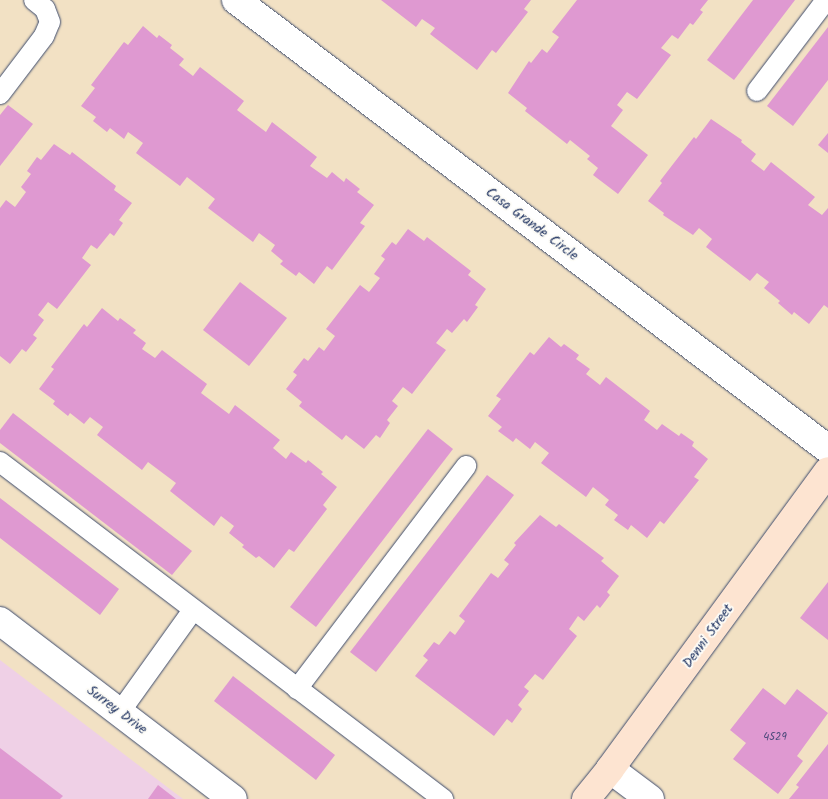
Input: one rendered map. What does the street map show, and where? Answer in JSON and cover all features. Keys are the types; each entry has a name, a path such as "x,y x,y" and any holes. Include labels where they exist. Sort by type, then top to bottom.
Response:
{"main road":[{"name":"Denni Street","path":"586,799 610,769 828,471"}],"street":[{"name":"Casa Grande Circle","path":"236,0 828,448"},
{"name":"Surrey Drive","path":"0,621 233,799"},
{"path":"610,769 650,799"}],"lane":[{"path":"0,94 44,36 50,22 45,9 34,0"},
{"path":"757,91 826,0"},
{"path":"0,462 443,799"},
{"path":"297,689 466,466"},
{"path":"120,712 194,610"}],"shaded area":[{"path":"0,660 183,799 0,799"}],"building":[{"path":"381,0 531,0 524,9 528,12 496,53 492,50 477,70 430,34 435,28 422,19 416,27"},
{"path":"577,0 708,0 700,10 703,12 693,25 690,23 678,39 672,35 661,48 671,55 637,99 627,92 617,105 623,110 611,126 648,155 618,194 593,175 598,168 587,159 590,156 570,140 567,144 525,111 527,108 508,93 529,61 531,63 542,49 547,53 559,37 552,32"},
{"path":"753,0 795,0 734,80 707,60"},
{"path":"143,26 157,38 159,35 172,45 170,48 184,59 179,65 193,76 200,67 244,101 237,110 266,132 272,122 317,157 310,166 327,178 332,172 344,182 346,178 360,189 357,192 374,205 360,223 365,226 332,270 327,266 314,284 299,272 296,276 280,264 283,261 271,251 275,245 259,233 253,242 208,208 215,199 187,177 180,186 136,153 143,143 128,132 124,139 110,128 107,132 93,121 96,117 81,106 95,88 91,85 124,42 128,45"},
{"path":"828,27 828,80 793,126 767,106"},
{"path":"8,105 33,124 0,166 0,115"},
{"path":"711,119 742,140 741,142 756,154 751,161 764,171 771,162 815,197 808,205 822,215 828,208 828,308 824,305 809,324 794,312 792,315 778,303 780,301 764,288 769,282 757,273 750,281 706,247 712,239 699,228 693,235 663,215 664,213 648,201 662,183 660,181 694,137 696,139"},
{"path":"828,133 828,153 818,145"},
{"path":"54,144 70,155 72,152 116,186 114,190 132,203 119,220 123,223 114,236 110,233 97,249 91,245 82,258 91,265 57,309 48,302 38,315 44,320 33,335 37,338 26,352 22,349 10,364 0,356 0,208 6,200 15,207 26,192 21,187 31,174 27,171 37,157 41,160"},
{"path":"408,229 424,241 427,237 471,271 468,275 486,289 475,305 478,307 467,322 464,319 452,333 447,329 436,343 446,350 412,394 403,387 392,401 398,406 387,420 390,423 380,438 376,435 364,449 346,435 342,440 299,406 302,402 286,389 297,375 293,372 304,358 308,361 319,347 324,351 335,336 326,329 360,285 369,292 380,278 374,274 385,259 381,256 392,242 396,245"},
{"path":"240,282 287,318 249,366 203,330"},
{"path":"102,308 118,321 120,318 136,330 133,333 146,343 142,349 155,358 162,350 207,384 201,393 229,414 235,405 280,440 273,448 286,459 291,452 306,463 308,460 337,487 323,505 327,509 294,552 289,549 274,568 259,556 256,558 242,547 244,545 229,533 234,526 221,516 214,526 170,491 176,483 148,462 142,470 97,435 103,427 90,417 84,424 70,413 68,416 53,404 55,401 39,389 54,369 51,367 84,324 87,327"},
{"path":"549,337 561,347 564,344 579,355 576,359 590,369 586,374 600,385 606,377 650,411 644,420 657,430 662,424 679,436 681,433 694,442 692,446 708,459 694,477 699,480 664,524 660,521 647,538 631,525 628,530 614,520 618,515 605,505 609,500 593,487 586,497 541,463 549,453 535,442 530,449 516,438 513,442 498,431 502,427 488,416 501,399 496,396 530,352 534,355"},
{"path":"13,413 192,551 172,575 0,443 0,430"},
{"path":"428,429 453,449 316,627 290,607"},
{"path":"487,475 514,495 376,672 350,652"},
{"path":"0,498 119,589 100,615 0,538"},
{"path":"540,515 556,527 559,524 604,558 601,561 619,576 607,592 610,595 600,608 597,605 584,621 578,616 569,629 577,636 543,680 535,674 524,687 529,691 518,705 522,709 512,723 507,719 494,736 415,676 428,660 423,656 434,642 439,645 450,631 455,635 465,621 459,616 491,573 498,578 509,564 504,560 516,545 514,543"},
{"path":"828,582 828,640 800,618"},
{"path":"233,676 335,755 316,780 214,701"},
{"path":"763,688 785,705 797,689 828,713 797,756 803,761 778,794 733,759 746,743 730,730"},
{"path":"828,744 828,799 789,799 799,787 796,785"},
{"path":"0,748 63,796 60,799 0,799"},
{"path":"158,785 176,799 148,799"}]}
